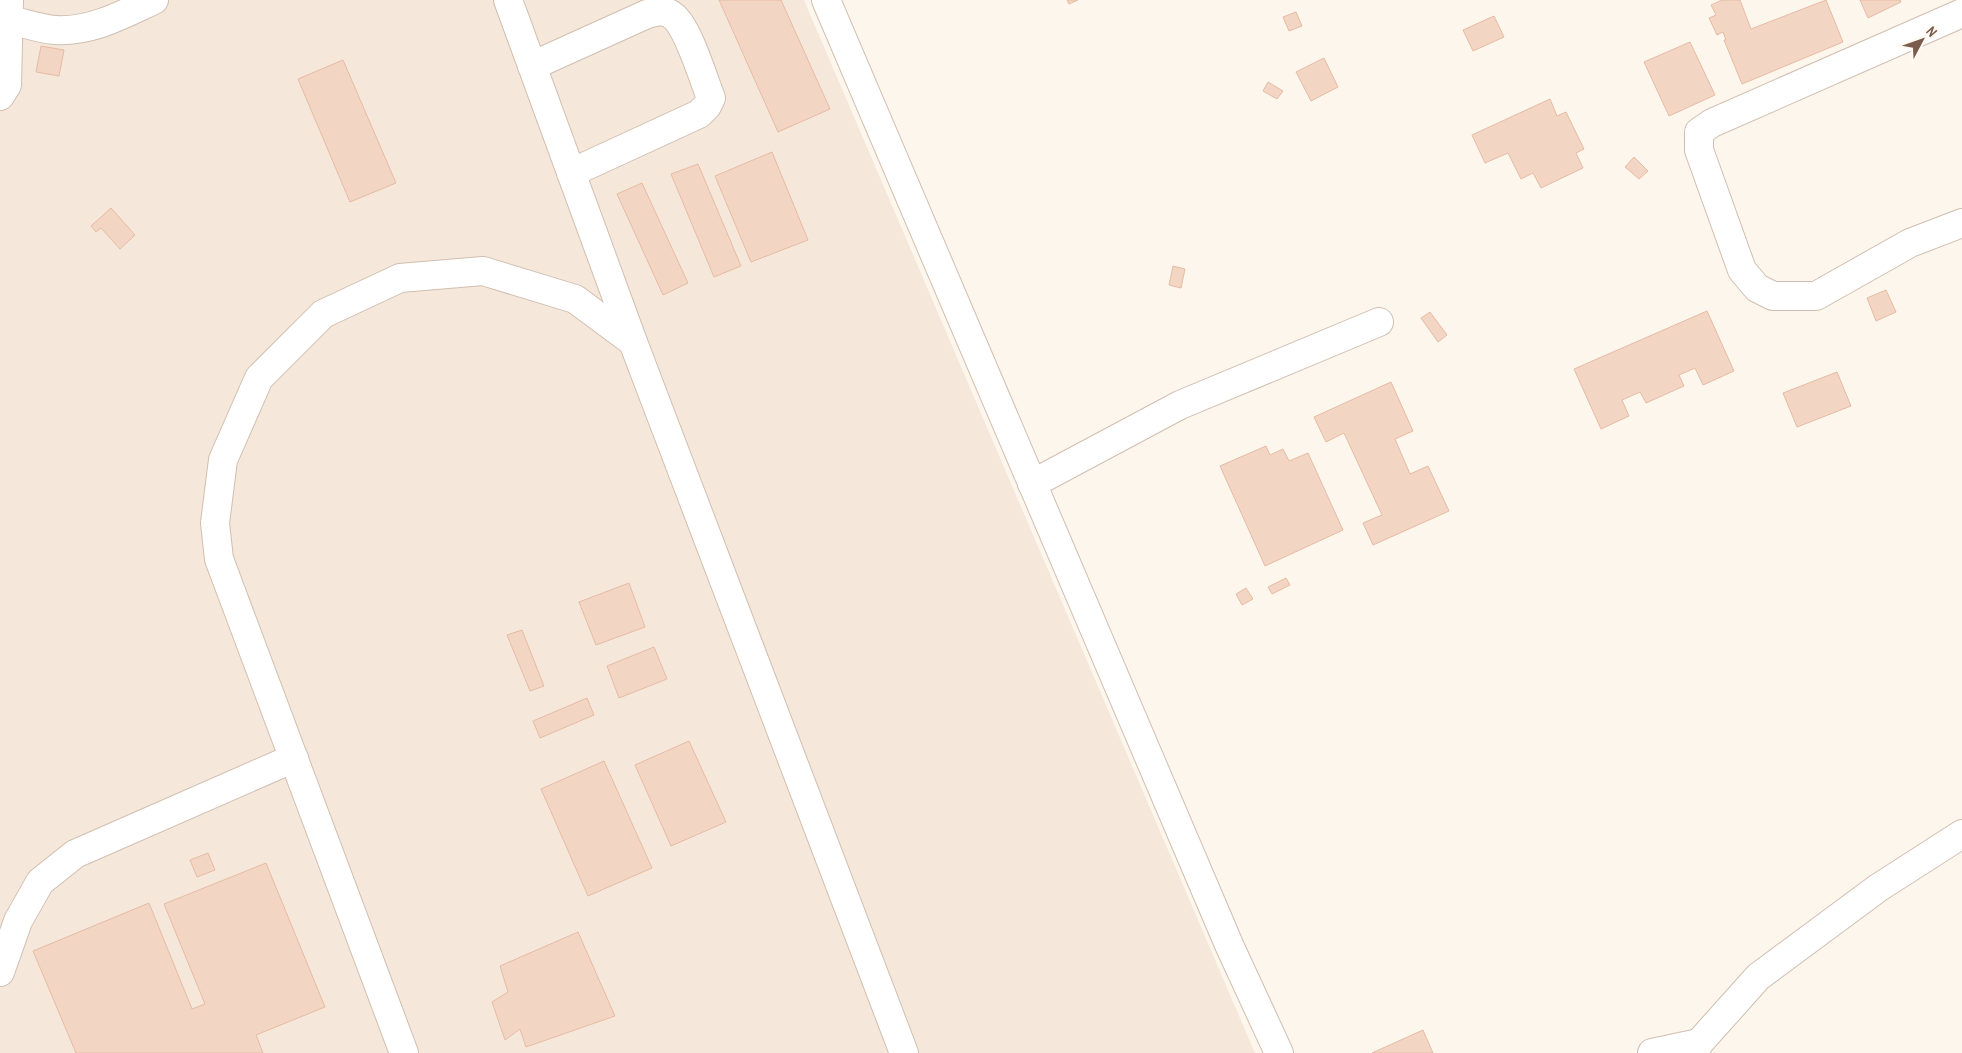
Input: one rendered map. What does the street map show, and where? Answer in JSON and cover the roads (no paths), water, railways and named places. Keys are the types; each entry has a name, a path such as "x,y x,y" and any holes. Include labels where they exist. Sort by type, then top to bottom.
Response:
{"street":[{"path":"0,96 7,86 9,10 53,30 78,29 94,26 154,0"},
{"path":"508,0 633,342 904,1053"},
{"path":"826,0 1230,948 1279,1053"},
{"path":"532,66 647,14 660,10 672,15 682,25 711,98 707,106 699,114 571,172"},
{"path":"1962,13 1712,123 1699,132 1699,150 1742,270 1757,288 1773,296 1816,296 1910,243 1962,223"},
{"path":"404,1053 219,560 215,523 223,460 259,378 323,314 400,278 483,271 575,298 633,342"},
{"path":"1032,484 1180,405 1379,322"},
{"path":"0,972 18,921 40,882 75,854 294,758"},
{"path":"1652,1053 1697,1048 1758,977 1878,888 1962,834"}]}
